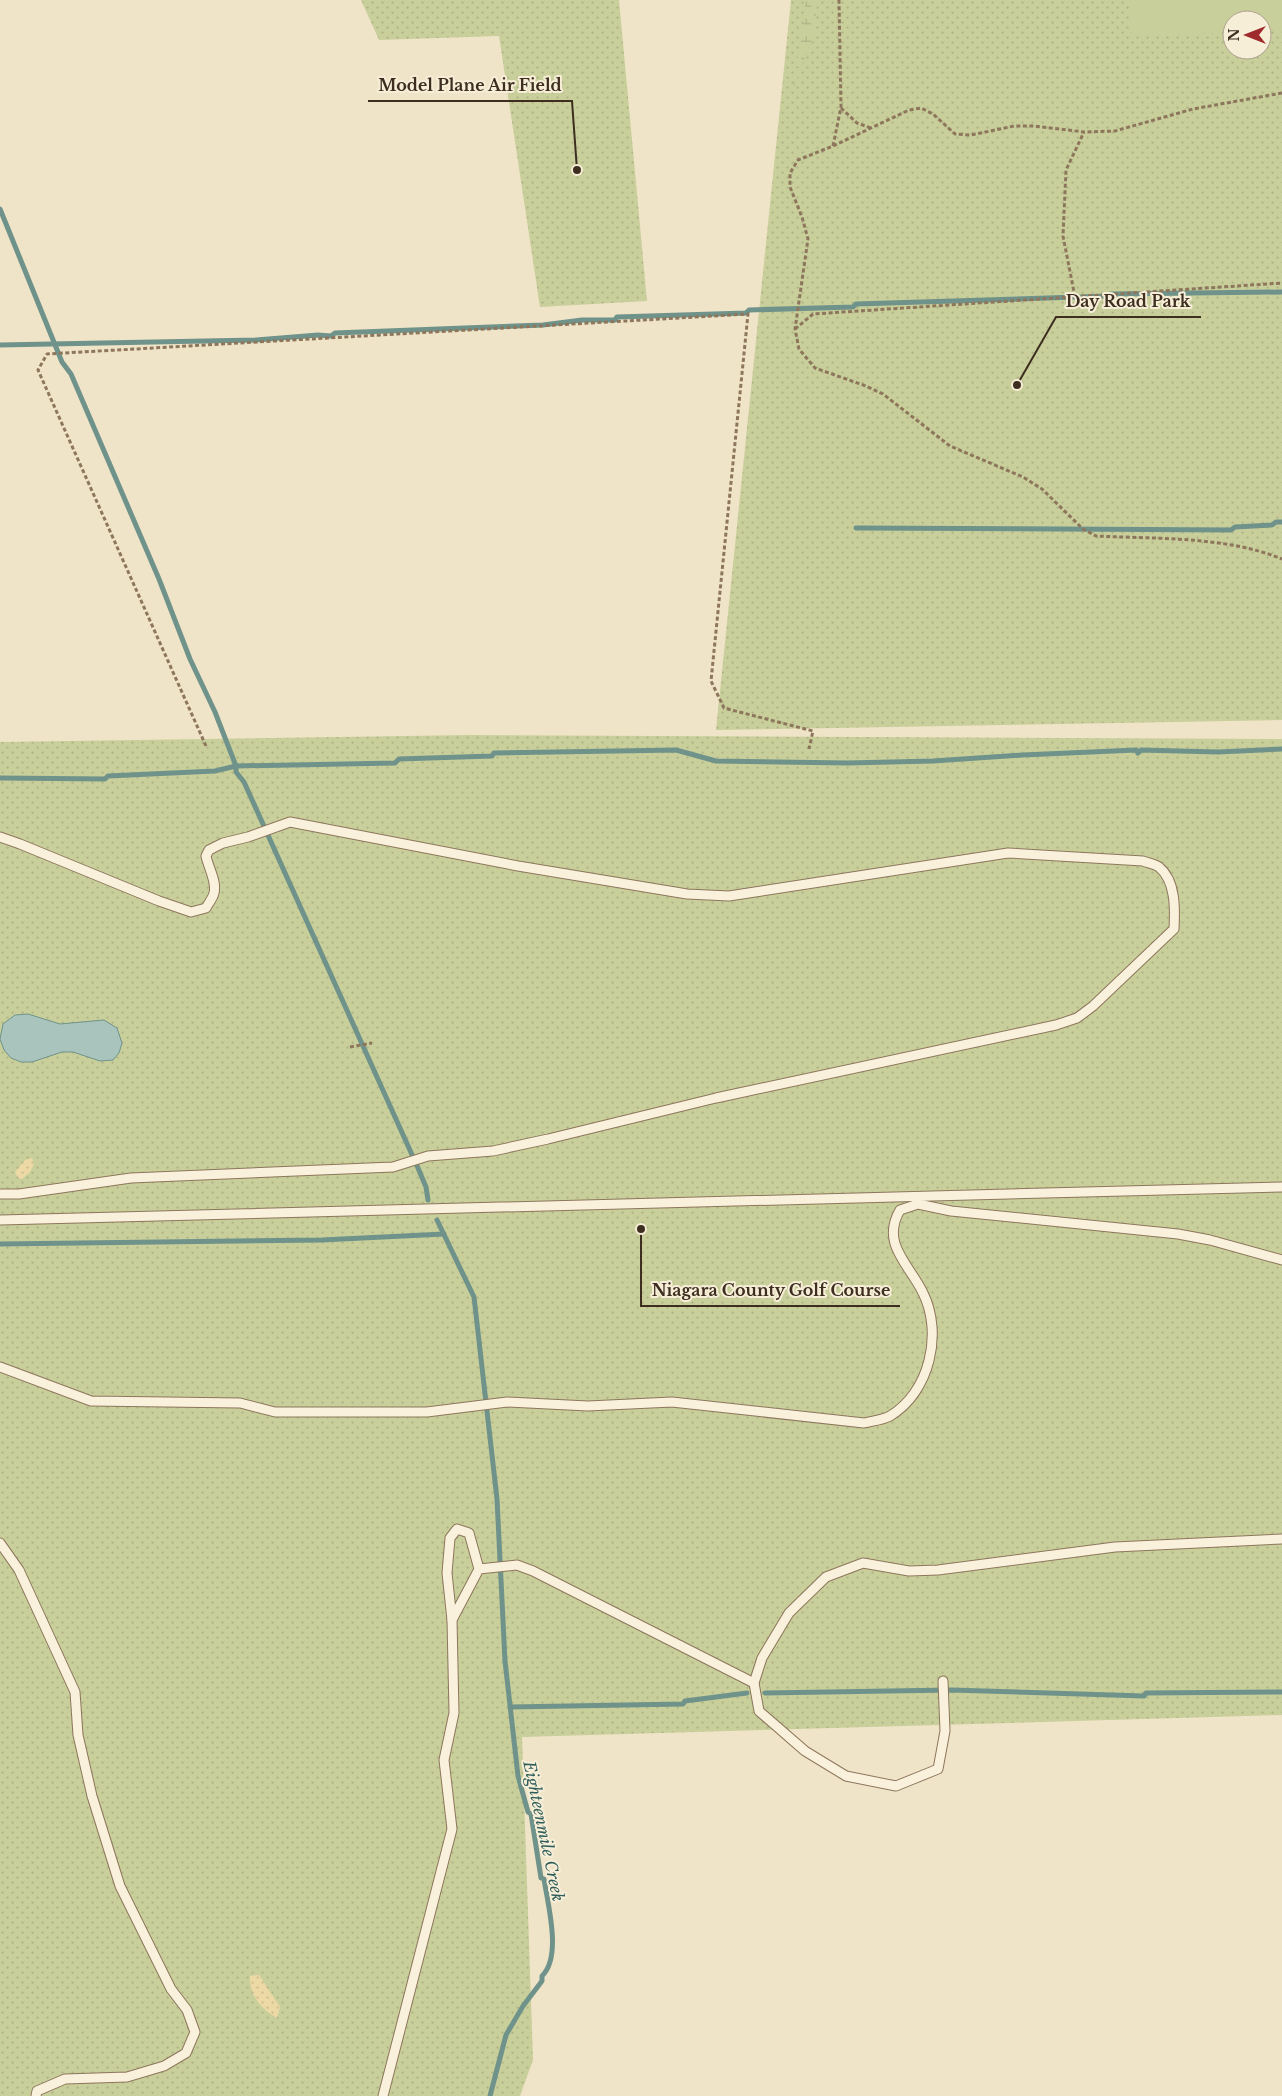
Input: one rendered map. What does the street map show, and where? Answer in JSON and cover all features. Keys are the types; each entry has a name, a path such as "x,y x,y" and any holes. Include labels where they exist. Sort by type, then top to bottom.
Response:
{"lane":[{"path":"0,837 191,912 206,908 214,893 212,875 206,856 209,850 223,843 259,834 290,822 518,866 688,894 729,896 770,891 959,859 1008,853 1143,861 1158,867 1167,878 1173,893 1174,928 1093,1006 1077,1018 1056,1025 726,1096 511,1147 474,1153 426,1156 393,1167 131,1178 19,1194 0,1194"},
{"path":"0,1220 1282,1187"},
{"path":"0,1367 91,1400 240,1403 275,1412 427,1412 502,1402 588,1406 672,1402 864,1423 889,1416 910,1400 924,1377 932,1348 931,1320 924,1293 896,1250 893,1222 900,1210 918,1204 951,1211 1178,1234 1210,1240 1282,1260"},
{"path":"383,2096 452,1828 444,1760 454,1713 452,1620 447,1572 450,1538 457,1530 469,1533 484,1568"},
{"path":"943,1681 945,1731 938,1769 896,1786 846,1776 805,1751 760,1711 754,1683 762,1658 789,1613 826,1576 863,1563 909,1571 938,1570 1115,1546 1282,1539"},
{"path":"0,1543 19,1570 75,1692 78,1735 92,1796 120,1886 171,1988 187,2010 195,2032 186,2053 164,2066 127,2077 65,2079 37,2091 36,2096"},
{"path":"484,1568 517,1565 533,1571 754,1683"},
{"path":"452,1620 484,1568"}],"path":[{"path":"833,146 841,107 839,0"},
{"path":"1282,93 1193,109 1115,131 1084,132 1034,126 1014,126 972,135 955,134 933,114 921,108 909,110 833,146 798,160 790,173 790,187 808,238 795,330 799,349 815,368 883,394 950,446 1023,477 1042,489 1082,529 1096,536 1227,544 1267,553 1282,559"},
{"path":"841,107 857,123 871,128"},
{"path":"1075,297 1063,236 1066,170 1084,132"},
{"path":"795,330 813,314 1282,283"},
{"path":"206,746 38,370 48,354 748,314 711,681 724,708 813,731 809,749"},
{"path":"350,1047 372,1043"}],"green space":[{"path":"361,0 619,0 647,301 540,307 499,36 379,40"},
{"path":"791,0 1282,0 1282,720 716,730"},
{"path":"806,0 817,0 815,30 793,90"},
{"path":"1130,0 1282,0 1282,30 1272,30 1272,10 1222,10 1222,32 1132,37"},
{"path":"471,735 1282,739 1282,1715 522,1737 533,2060 520,2096 0,2096 0,742"}],"sand":[{"path":"32,1158 34,1164 30,1172 22,1179 18,1178 15,1172 25,1160"},
{"path":"259,1975 280,2007 277,2018 261,2006 254,1995 250,1976"}],"water":[{"path":"28,1014 60,1024 104,1020 117,1028 122,1043 119,1053 113,1060 100,1061 73,1052 62,1052 32,1062 21,1062 11,1058 4,1050 0,1039 3,1024 15,1015"}],"waterway":[{"path":"0,209 62,362 71,374 159,579 190,659 215,712 236,766 236,772 244,782 418,1168 426,1187 428,1200"},
{"path":"0,345 256,340 318,335 331,336 335,333 543,325 582,320 615,320 617,317 853,307 856,304 1109,296 1110,294 1282,292"},
{"path":"856,528 1231,530 1235,527 1272,525 1276,522 1282,522"},
{"path":"0,778 105,779 108,776 215,771 236,766 395,763 399,759 492,756 494,753 676,750 716,761 848,763 933,761 1136,750 1138,753 1141,750 1218,752 1282,749"},
{"name":"Eighteenmile Creek","path":"437,1220 474,1297 497,1499 505,1661 518,1776 528,1812 531,1814 541,1878 544,1879 552,1930 551,1956 548,1967 542,1976 542,1981 523,2006 506,2035 490,2096"},
{"path":"0,1244 322,1240 444,1234"},
{"path":"765,1693 951,1690 1144,1696 1146,1693 1282,1692"},
{"path":"510,1707 683,1704 685,1701 747,1693"}],"place":[{"name":"Model Plane Air Field","path":"577,170"},
{"name":"Day Road Park","path":"1017,385"},
{"name":"Niagara County Golf Course","path":"641,1229"}]}
